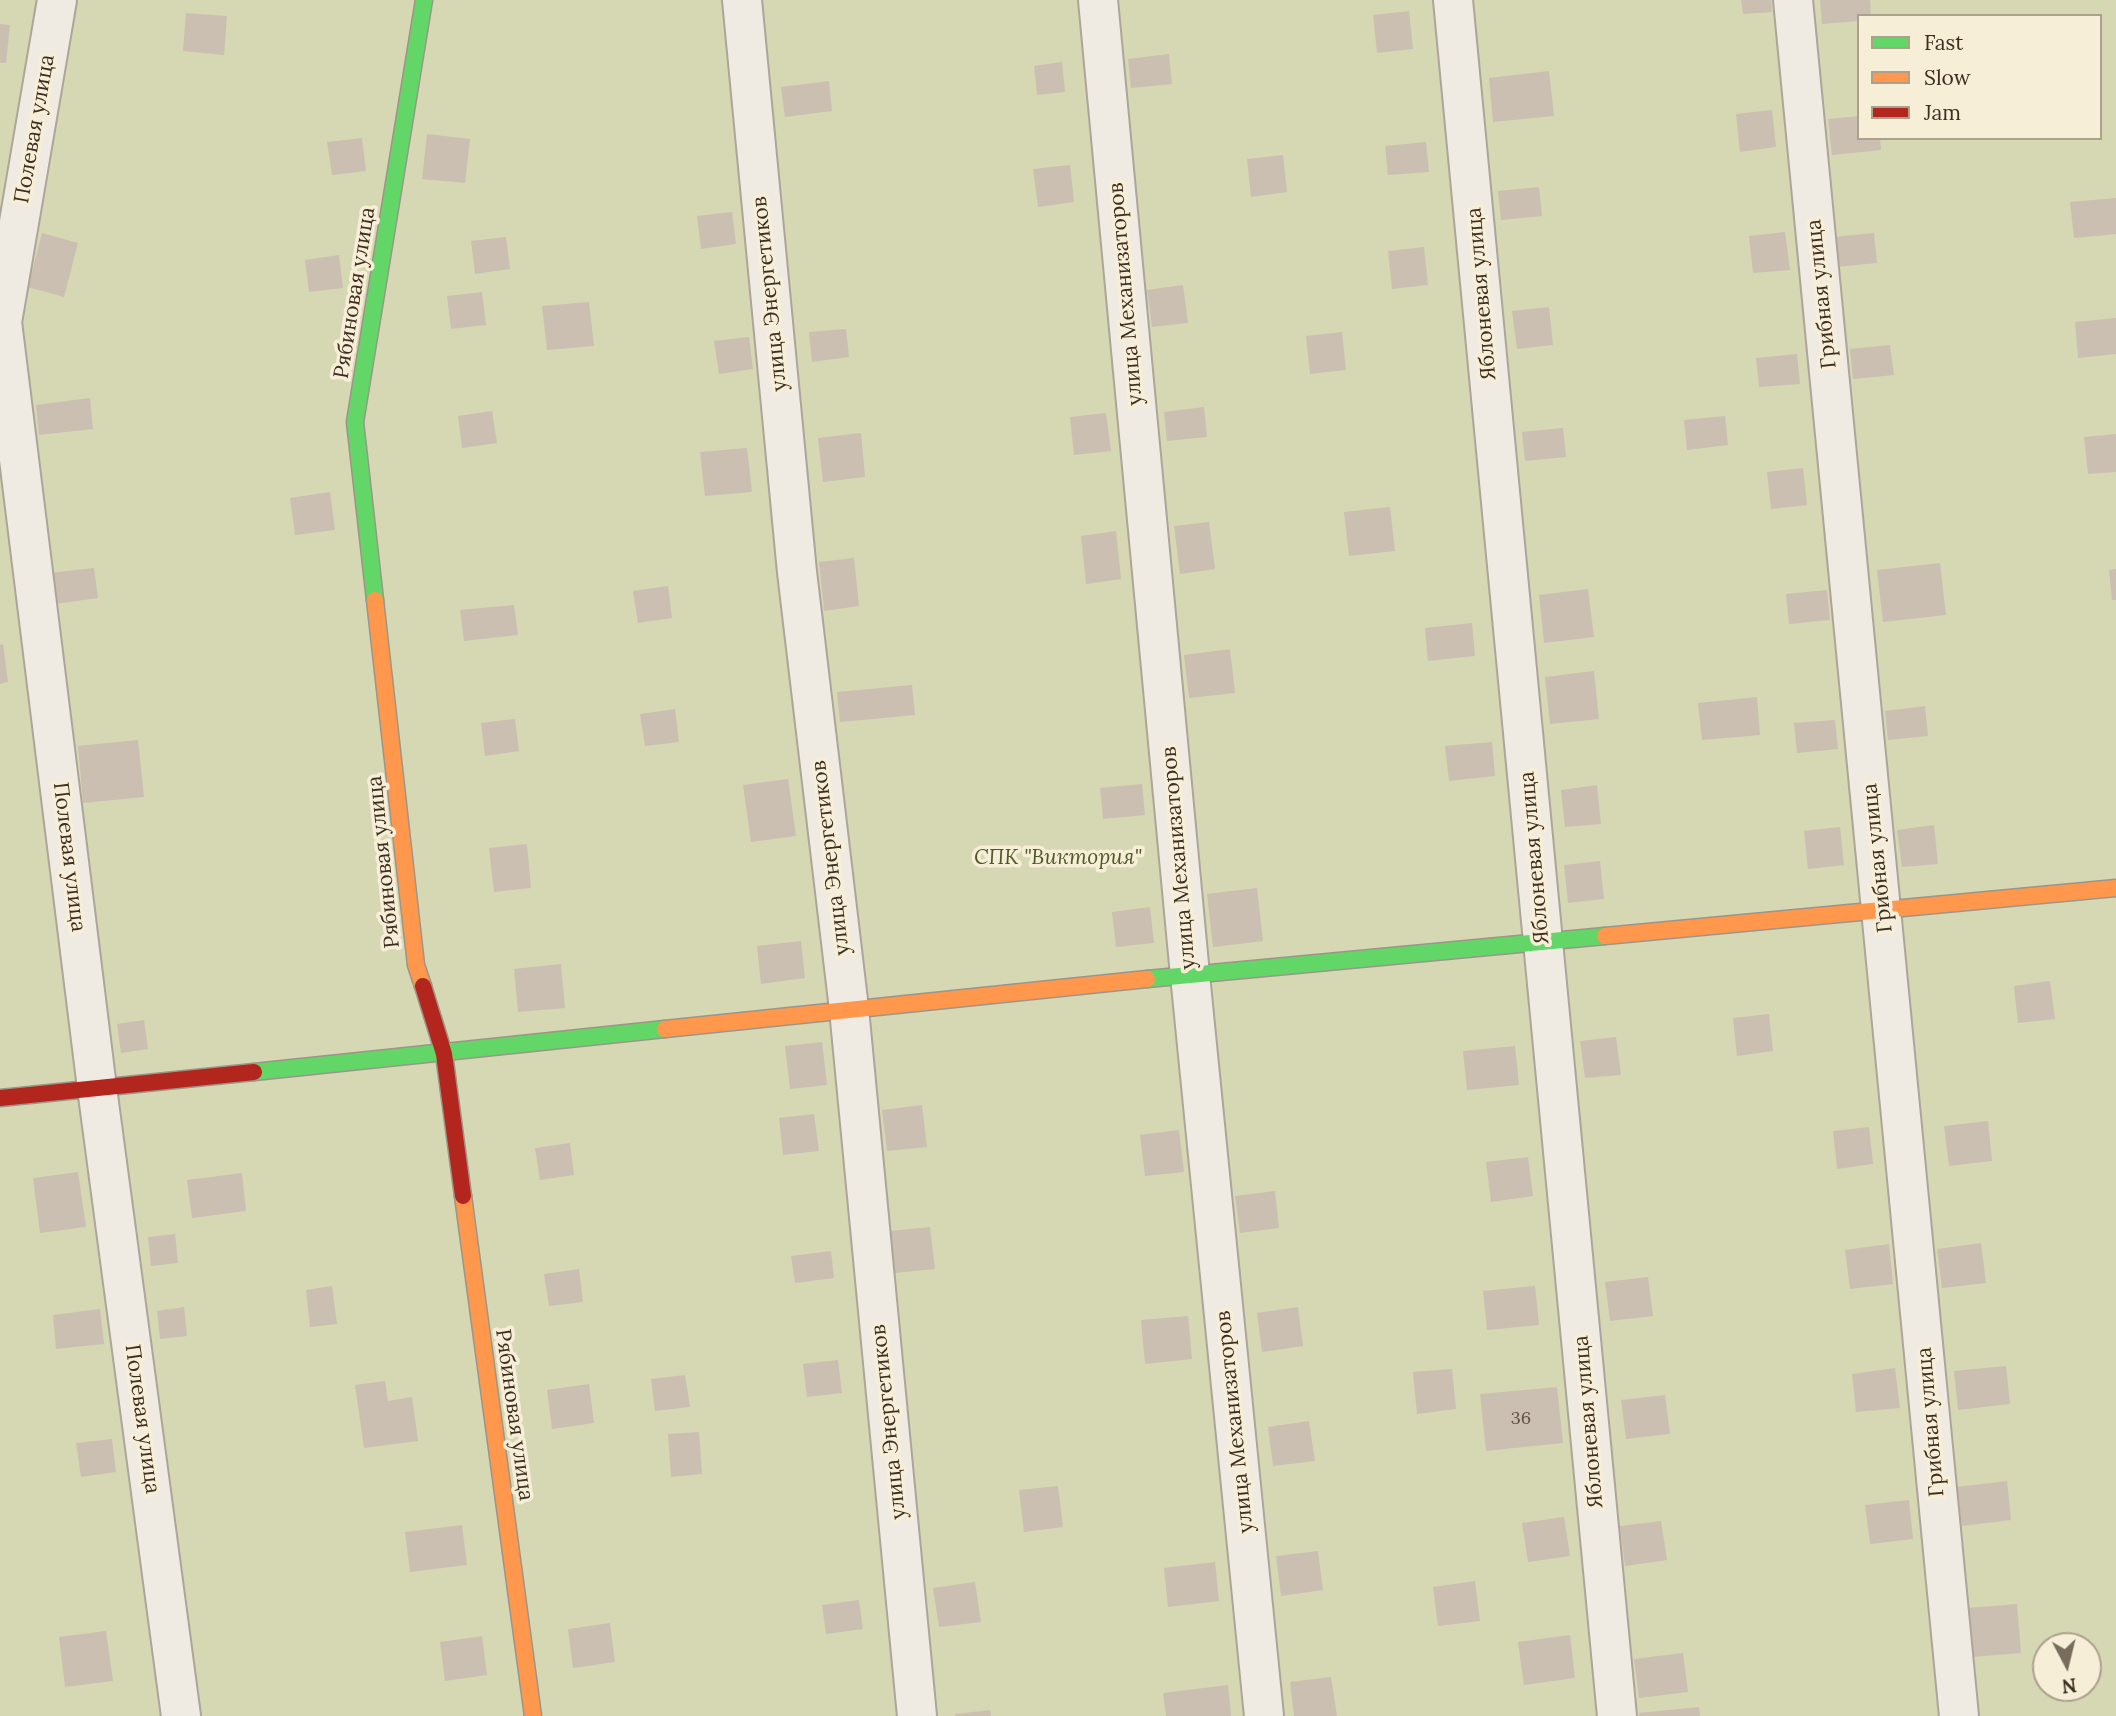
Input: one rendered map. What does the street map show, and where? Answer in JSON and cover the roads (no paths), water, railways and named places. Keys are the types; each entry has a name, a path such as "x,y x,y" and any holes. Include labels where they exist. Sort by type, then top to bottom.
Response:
{"street":[{"name":"Полевая улица","path":"58,0 2,322 97,1087 181,1716"},
{"name":"Рябиновая улица","path":"424,0 355,422 416,965 444,1054 533,1716"},
{"name":"улица Энергетиков","path":"742,0 797,572 849,1010 917,1716"},
{"name":"улица Механизаторов","path":"1098,0 1190,975 1264,1716"},
{"name":"Яблоневая улица","path":"1453,0 1617,1716"},
{"name":"Грибная улица","path":"1793,0 1959,1716"},
{"path":"0,1098 1190,975 2116,888"}],"park label":[{"name":"СПК \"Виктория\"","path":"1058,858"}]}
